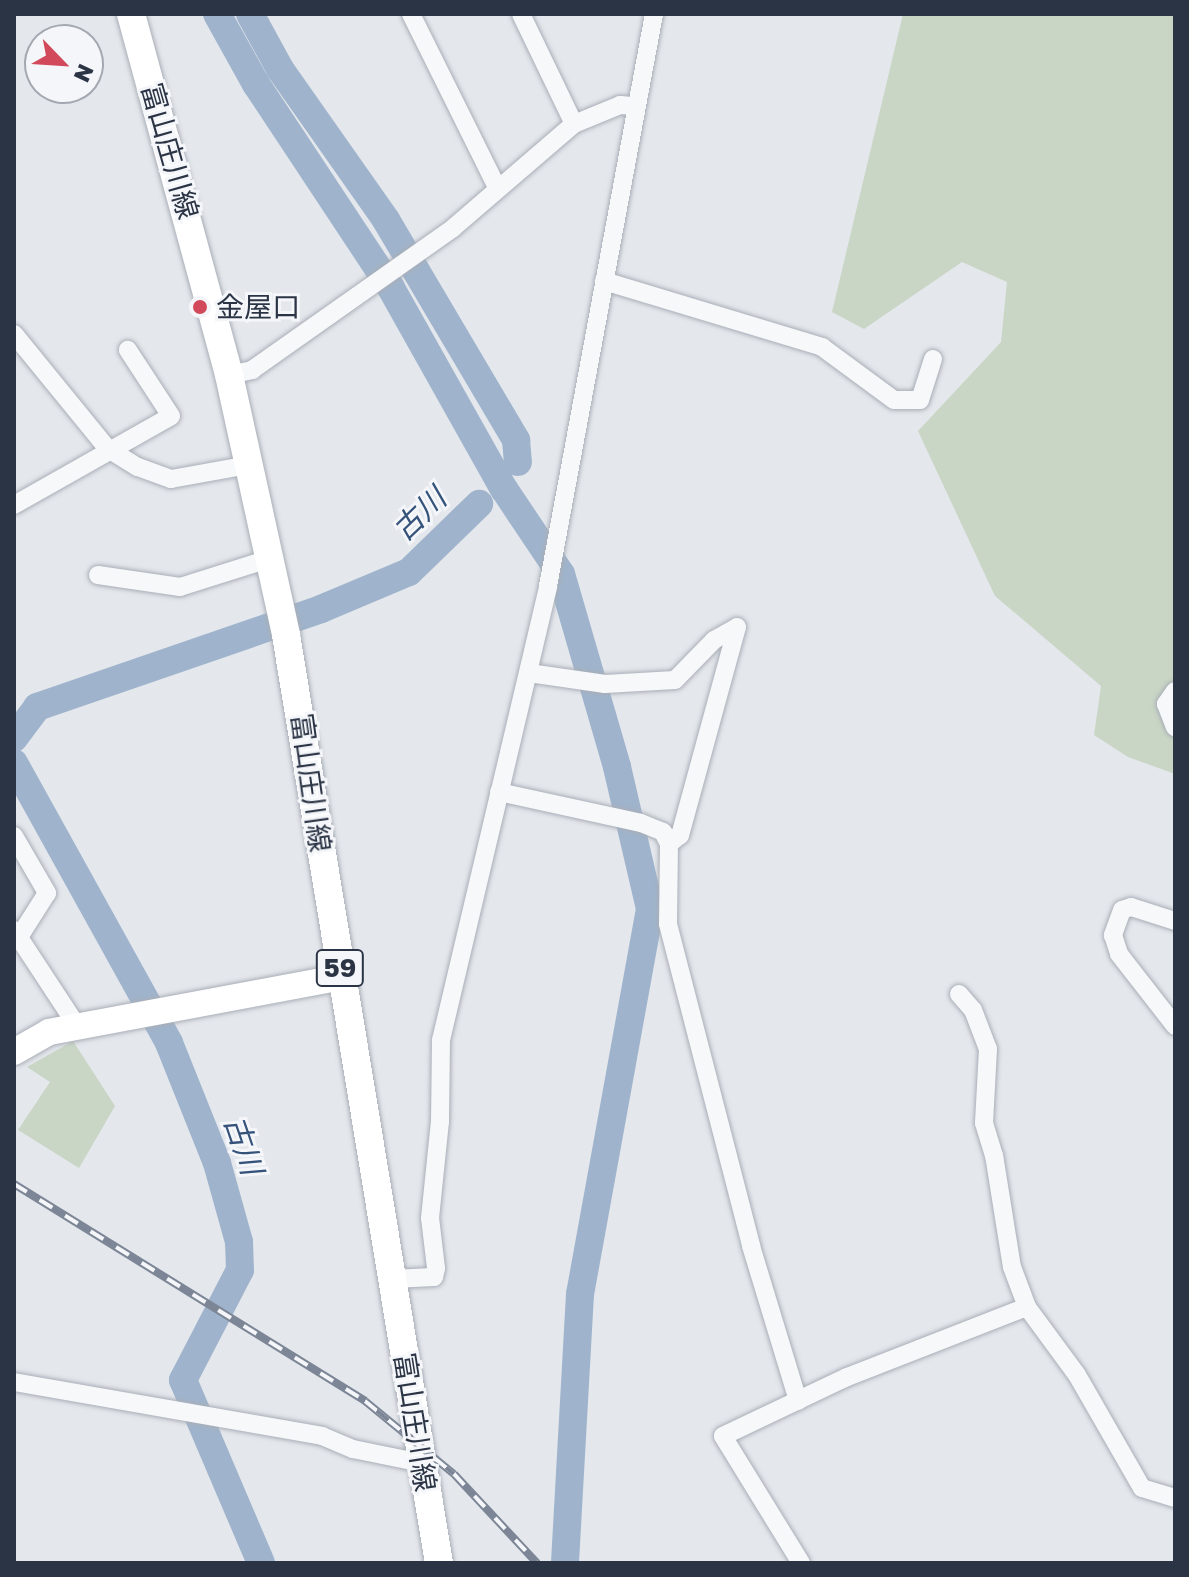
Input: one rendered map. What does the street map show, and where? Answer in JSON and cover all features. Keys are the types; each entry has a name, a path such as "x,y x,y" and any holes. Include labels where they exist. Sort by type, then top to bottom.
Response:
{"main road":[{"name":"富山庄川線","path":"131,14 229,375 286,635 439,1563"}],"street":[{"path":"411,14 498,189"},
{"path":"521,14 574,124"},
{"path":"392,1279 434,1277 436,1268 430,1218 440,1122 441,1040 548,586 654,14"},
{"path":"229,375 252,370 498,189 574,124 620,105 636,106"},
{"path":"604,281 822,347 894,400 920,400 933,359"},
{"path":"14,334 64,402 107,448 171,479 249,465"},
{"path":"14,505 107,448 171,416 128,350"},
{"path":"98,575 180,587 269,559"},
{"path":"529,673 605,684 675,680 714,640 737,627 680,835 669,844"},
{"path":"1175,691 1166,704 1175,727"},
{"path":"499,792 641,823 663,832 669,844 668,924 751,1246 798,1401"},
{"path":"14,836 47,893 17,932 77,1026"},
{"path":"1175,921 1131,907 1122,910 1113,935 1119,954 1175,1026"},
{"path":"15,1049 49,1032 342,977"},
{"path":"959,994 973,1010 988,1049 984,1123 994,1155 1012,1267 1027,1307 1077,1375 1142,1488 1175,1498"},
{"path":"801,1563 723,1436 798,1401 1027,1307"},
{"path":"14,1382 322,1436 353,1449 422,1463"}],"green space":[{"path":"903,14 1175,14 1175,774 1128,757 1094,735 1101,686 995,596 918,431 1001,342 1007,282 962,262 864,329 832,312"},
{"path":"73,1041 115,1106 79,1168 18,1130 50,1082 27,1067"}],"waterway":[{"path":"217,14 256,84 391,288 504,489 561,574 617,767 650,909 580,1294 565,1563"},
{"name":"古川","path":"250,14 280,69 386,220 516,440 518,462"},
{"name":"古川","path":"14,738 37,707 321,609 409,572 479,504"},
{"name":"古川","path":"14,730 15,735"},
{"name":"古川","path":"14,763 169,1043 217,1163 239,1242 240,1270 183,1380 261,1563"}],"railway":[{"path":"14,1184 365,1401 454,1474 537,1563"}],"place":[{"name":"金屋口","path":"200,307"}]}
